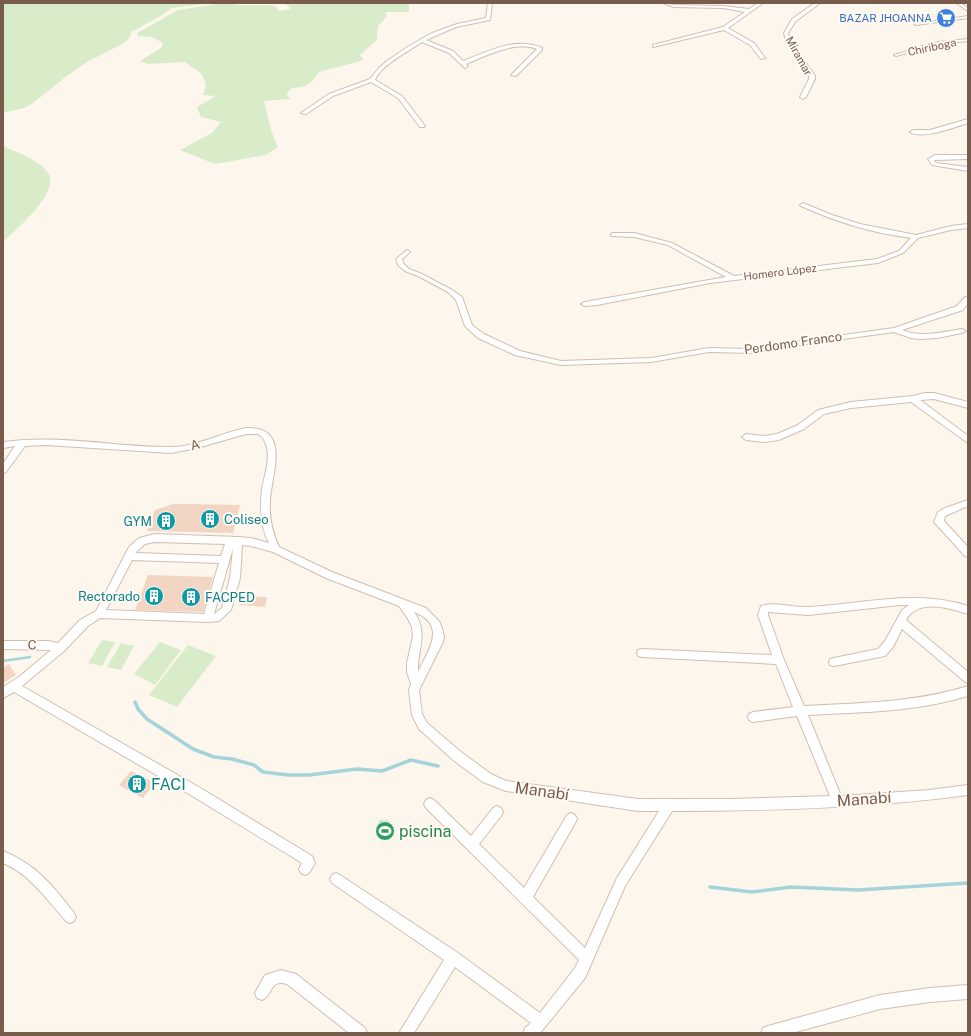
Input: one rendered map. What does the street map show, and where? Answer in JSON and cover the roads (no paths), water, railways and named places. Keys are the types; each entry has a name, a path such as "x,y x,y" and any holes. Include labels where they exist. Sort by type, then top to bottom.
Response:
{"street":[{"path":"304,113 331,95 372,80 375,74 394,58 423,41 455,26 488,19 490,3"},
{"path":"665,3 674,6 725,5 750,11"},
{"path":"655,46 725,28 761,3"},
{"name":"Miramar","path":"803,97 812,76 788,40 786,33 794,20 818,3"},
{"path":"958,3 968,10"},
{"path":"916,24 968,17"},
{"path":"725,28 751,43 760,52 763,58"},
{"name":"Chiriboga","path":"896,55 944,42 968,40"},
{"path":"423,41 451,52 455,58 464,65 495,50 526,46 535,46 540,49 514,75"},
{"path":"372,80 400,97 422,126"},
{"path":"913,132 930,132 968,121"},
{"path":"968,157 935,157 930,159 934,164 968,169"},
{"path":"803,205 831,218 866,228 916,237 951,228 968,226"},
{"path":"613,235 634,235 670,244 733,278"},
{"name":"Homero López","path":"585,304 710,281 878,261 901,252 916,237"},
{"name":"Perdomo Franco","path":"407,252 399,259 400,264 407,270 420,275 450,291 459,299 469,326 481,336 518,353 561,363 612,360 651,360 709,350 754,351 895,330 960,308 968,299"},
{"path":"895,330 915,336 962,331"},
{"path":"746,437 764,439 779,437 801,426 821,412 851,405 934,396 968,405"},
{"path":"914,399 968,440"},
{"name":"A","path":"3,445 46,442 171,450 185,448 238,431 253,430 260,432 265,434 272,444 273,453 264,509 269,538 276,550"},
{"path":"3,470 22,443"},
{"path":"968,503 941,514 940,522 968,552"},
{"name":"Manabí","path":"99,614 132,550 142,541 155,538 251,542 276,550 329,575 423,611 432,617 440,634 438,642 416,683 414,690 417,715 423,726 457,756 487,778 506,786 638,805 732,805 838,801 929,795 968,790"},
{"path":"208,618 225,560 234,541"},
{"path":"3,693 60,648 84,623 99,614 216,618 226,610 235,578 234,541"},
{"path":"129,556 225,560"},
{"path":"220,577 235,578"},
{"path":"399,602 413,615 416,623 418,640 411,665 412,674 416,683"},
{"path":"834,662 881,653 889,644 904,613 923,602"},
{"path":"838,801 779,660 763,615 764,609 773,608 808,611 874,603 923,602 953,605 968,604"},
{"path":"953,605 968,610"},
{"path":"900,621 968,678"},
{"name":"C","path":"3,645 48,645 60,648"},
{"path":"642,653 779,660"},
{"path":"13,686 252,825 308,860 309,863 305,869"},
{"path":"753,717 800,711 885,707 947,699 968,691"},
{"path":"430,804 587,959"},
{"path":"530,1033 541,1022 580,973 621,882 669,805"},
{"path":"471,845 497,812"},
{"path":"525,898 571,820"},
{"path":"3,857 19,864 36,878 70,917"},
{"path":"336,879 453,958 541,1022"},
{"path":"408,1032 453,958"},
{"path":"262,993 270,980 281,976 291,979 360,1033"},
{"path":"768,1033 880,1002 930,995 968,992"}],"water":[{"name":"piscina","path":"380,821 388,821 394,827 393,834 386,841 376,829"}],"waterway":[{"path":"3,661 30,657"},
{"path":"135,702 138,709 147,719 193,749 214,757 232,759 254,765 263,772 288,775 309,775 357,769 382,771 411,760 438,766"},
{"path":"710,887 752,892 791,887 858,890 968,883"}],"place":[{"name":"BAZAR JHOANNA","path":"946,18"},
{"name":"Coliseo","path":"210,519"},
{"name":"GYM","path":"166,521"},
{"name":"Rectorado","path":"154,596"},
{"name":"FACPED","path":"191,597"},
{"name":"FACI","path":"137,784"},
{"name":"piscina","path":"385,831"}]}
